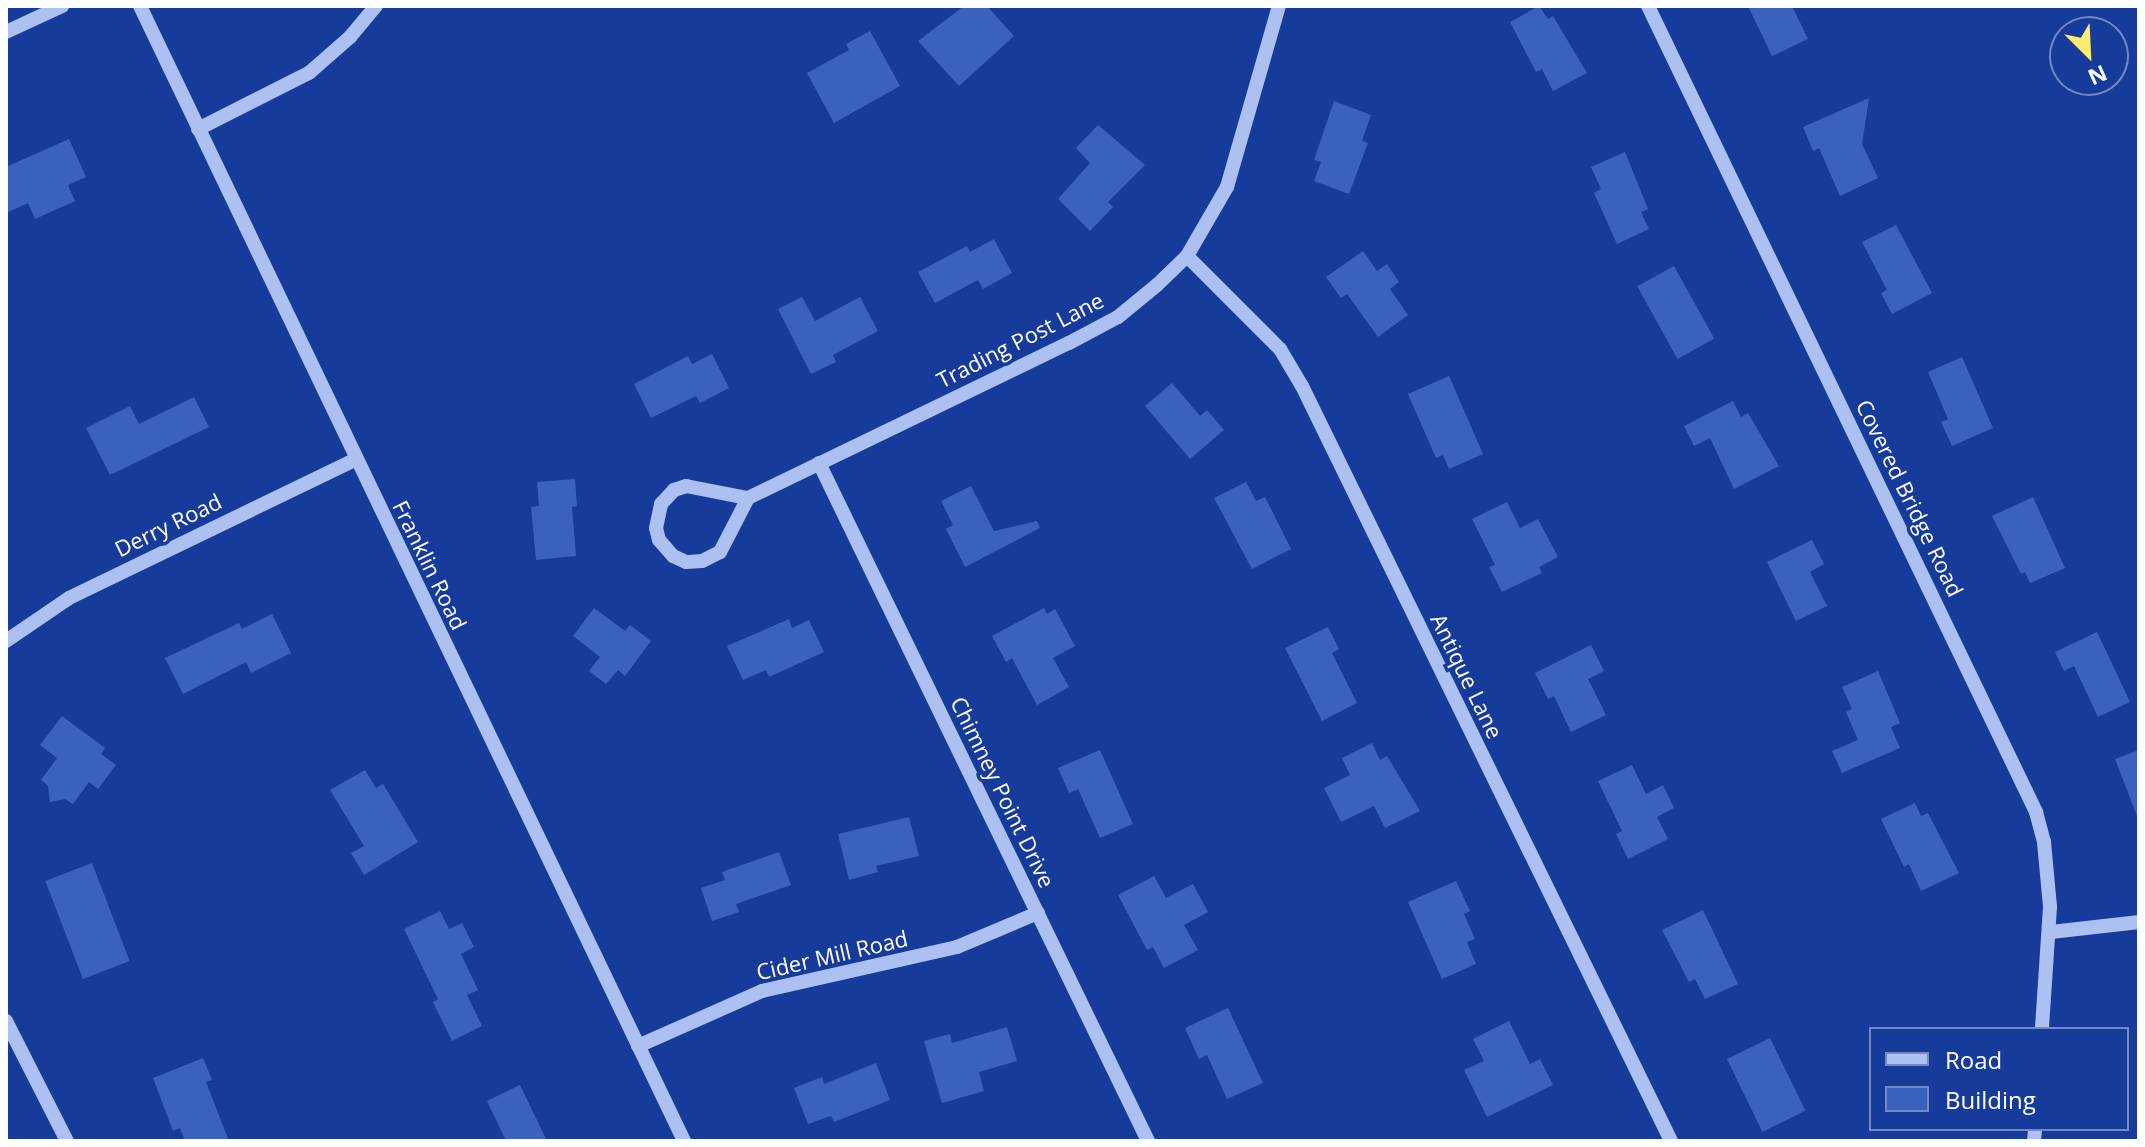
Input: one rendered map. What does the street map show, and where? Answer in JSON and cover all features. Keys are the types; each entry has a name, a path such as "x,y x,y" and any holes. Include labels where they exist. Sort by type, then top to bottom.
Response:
{"street":[{"path":"6,32 62,6"},
{"name":"Franklin Road","path":"140,6 684,1141"},
{"path":"198,129 309,73 350,37 376,6"},
{"name":"Trading Post Lane","path":"748,498 1118,317 1187,256 1227,187 1279,6"},
{"name":"Covered Bridge Road","path":"1648,6 2025,785 2044,842 2051,932 2042,1027"},
{"name":"Antique Lane","path":"1187,256 1280,349 1302,386 1671,1141"},
{"name":"Derry Road","path":"6,641 69,598 355,460"},
{"name":"Chimney Point Drive","path":"819,463 1148,1141"},
{"path":"697,486 748,498 728,540 710,558 686,562 673,556 659,540 657,512 674,490 697,486"},
{"name":"Cider Mill Road","path":"638,1046 762,991 957,947 1038,913"},
{"path":"2051,932 2139,922"},
{"path":"6,1021 67,1141"}],"building":[{"path":"964,6 987,6 1014,36 959,86 918,41"},
{"path":"1539,6 1548,19 1553,16 1587,73 1553,91 1542,69 1536,72 1510,22"},
{"path":"1748,6 1792,6 1808,39 1772,56"},
{"path":"870,31 900,86 834,123 807,73 849,50 846,44"},
{"path":"1869,98 1862,144 1878,178 1840,196 1819,148 1813,151 1803,127"},
{"path":"1334,101 1371,115 1362,141 1368,143 1349,194 1314,181 1321,162 1314,160"},
{"path":"1098,125 1145,165 1108,202 1113,207 1090,231 1058,199 1090,163 1076,148"},
{"path":"69,139 86,177 68,185 75,201 35,219 28,203 6,213 6,167"},
{"path":"1625,152 1648,209 1641,212 1649,229 1617,244 1594,193 1601,189 1591,167"},
{"path":"1896,225 1932,293 1892,314 1881,293 1887,290 1862,242"},
{"path":"994,239 1012,273 983,289 978,280 935,303 918,272 967,246 970,252"},
{"path":"1363,251 1377,271 1387,264 1399,282 1390,289 1408,315 1378,337 1347,294 1341,298 1326,277"},
{"path":"1674,266 1714,339 1678,359 1637,286"},
{"path":"802,297 815,321 860,297 878,331 833,355 836,362 811,374 778,309"},
{"path":"712,354 729,388 700,403 696,396 651,418 634,384 688,356 692,364"},
{"path":"1962,357 1993,428 1952,446 1941,422 1948,419 1928,372"},
{"path":"1449,376 1483,454 1449,469 1443,455 1436,458 1408,394"},
{"path":"1172,383 1200,416 1207,410 1224,430 1190,459 1145,406"},
{"path":"194,397 209,427 110,475 86,428 130,406 139,424"},
{"path":"1733,401 1741,417 1748,413 1779,466 1734,489 1710,438 1694,446 1684,426"},
{"path":"575,479 577,506 572,507 576,556 536,560 531,507 539,506 537,482"},
{"path":"1246,482 1256,501 1265,497 1291,549 1252,569 1214,498"},
{"path":"971,486 994,531 1037,521 1040,528 965,567 946,529 953,525 941,501"},
{"path":"2033,497 2065,568 2030,583 2025,572 2021,574 1992,516"},
{"path":"1507,502 1520,528 1538,519 1558,557 1539,567 1542,573 1502,592 1489,567 1495,565 1472,519"},
{"path":"1812,540 1824,564 1810,572 1827,606 1796,621 1767,562"},
{"path":"594,608 625,631 630,625 651,641 625,676 618,670 606,684 589,671 600,657 573,636"},
{"path":"1044,608 1047,614 1055,609 1075,646 1053,658 1069,687 1037,705 1012,658 1006,662 992,636"},
{"path":"272,614 291,653 251,673 246,662 183,694 165,658 239,623 242,629"},
{"path":"789,619 792,628 809,620 824,652 769,677 766,670 743,680 727,646"},
{"path":"1328,627 1339,649 1332,653 1357,703 1322,721 1285,648"},
{"path":"2097,632 2130,702 2098,717 2074,666 2064,671 2055,652"},
{"path":"1591,645 1604,671 1588,679 1606,715 1571,732 1554,696 1548,699 1535,673"},
{"path":"1878,671 1900,723 1891,727 1900,748 1842,773 1832,751 1858,740 1846,712 1852,709 1842,687"},
{"path":"62,716 105,748 101,754 116,765 98,789 89,782 73,804 65,799 50,802 48,786 41,780 57,758 40,745"},
{"path":"1372,743 1380,760 1387,756 1420,811 1385,828 1374,806 1341,822 1324,788 1350,775 1342,758"},
{"path":"1100,750 1133,824 1100,838 1078,789 1069,793 1058,768"},
{"path":"2139,750 2139,815 2137,816 2115,759"},
{"path":"1632,765 1646,794 1663,785 1674,808 1657,817 1668,839 1628,859 1616,834 1622,831 1598,781"},
{"path":"365,770 376,788 383,784 418,842 364,875 351,853 364,846 330,790"},
{"path":"1915,803 1921,816 1928,813 1959,873 1921,891 1909,864 1904,867 1881,819"},
{"path":"909,817 919,856 876,866 878,872 849,880 838,834"},
{"path":"779,852 791,885 736,904 739,912 712,921 701,888 725,880 722,872"},
{"path":"92,863 130,961 83,979 45,881"},
{"path":"1154,876 1166,898 1193,884 1208,912 1184,925 1198,950 1164,968 1153,947 1147,950 1118,895"},
{"path":"1456,881 1470,911 1464,914 1475,939 1467,942 1476,964 1442,979 1408,902"},
{"path":"1703,910 1738,984 1705,999 1695,979 1689,982 1662,930"},
{"path":"440,911 449,929 462,923 474,947 461,954 478,990 467,995 482,1026 452,1041 433,1002 438,999 404,929"},
{"path":"1228,1008 1263,1083 1227,1099 1207,1055 1199,1059 1185,1028"},
{"path":"1509,1021 1530,1064 1540,1059 1553,1085 1487,1117 1464,1070 1484,1061 1473,1039"},
{"path":"1007,1027 1017,1061 979,1072 984,1091 942,1103 924,1041 950,1034 952,1043"},
{"path":"1770,1038 1806,1111 1762,1132 1727,1059"},
{"path":"203,1058 212,1080 206,1082 229,1141 185,1141 180,1128 173,1131 153,1078"},
{"path":"876,1063 890,1100 834,1122 831,1116 808,1124 794,1088 822,1077 824,1084"},
{"path":"520,1085 547,1141 506,1141 487,1101"}]}
